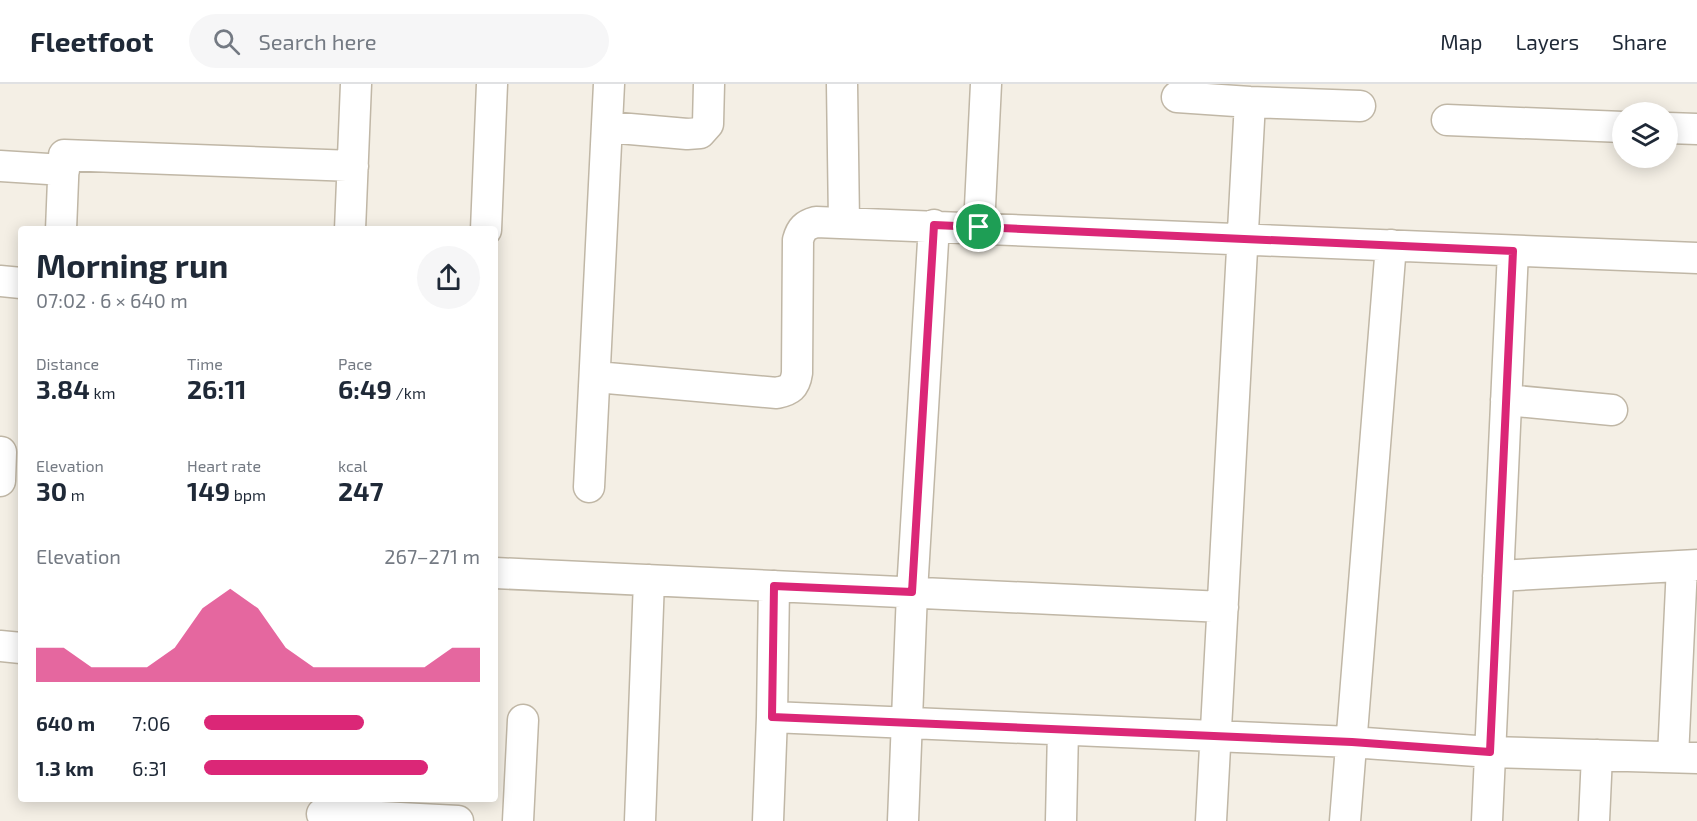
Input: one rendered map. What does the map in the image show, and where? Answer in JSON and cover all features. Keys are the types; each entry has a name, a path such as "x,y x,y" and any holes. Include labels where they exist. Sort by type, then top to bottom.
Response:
{"street":[{"path":"350,226 356,84"},
{"path":"486,226 492,84"},
{"path":"589,487 609,84"},
{"path":"607,127 687,134 700,133 708,124 709,84"},
{"path":"842,84 844,222"},
{"path":"979,227 986,84"},
{"path":"1177,97 1360,106"},
{"path":"1211,821 1250,102"},
{"path":"1447,120 1612,127"},
{"path":"1678,128 1697,129"},
{"path":"62,226 64,155 353,166"},
{"path":"0,166 64,170"},
{"path":"596,377 777,393 788,391 796,384 797,373 798,240 806,225 816,222 934,225 1697,258"},
{"path":"903,821 912,592 934,225"},
{"path":"1345,821 1391,245"},
{"path":"1487,821 1513,251"},
{"path":"0,281 18,283"},
{"path":"1506,400 1612,410"},
{"path":"772,717 1352,742 1490,752 1685,757 1689,565 1498,576"},
{"path":"498,573 1223,607"},
{"path":"640,821 649,580"},
{"path":"768,821 774,586"},
{"path":"0,646 18,648"},
{"path":"518,821 523,720"},
{"path":"1061,821 1063,730"},
{"path":"1594,821 1597,755"},
{"path":"322,812 458,821"}],"route":[{"path":"934,225 979,227 1513,251 1490,752 1352,742 772,717 774,586 912,592 934,225"}]}
